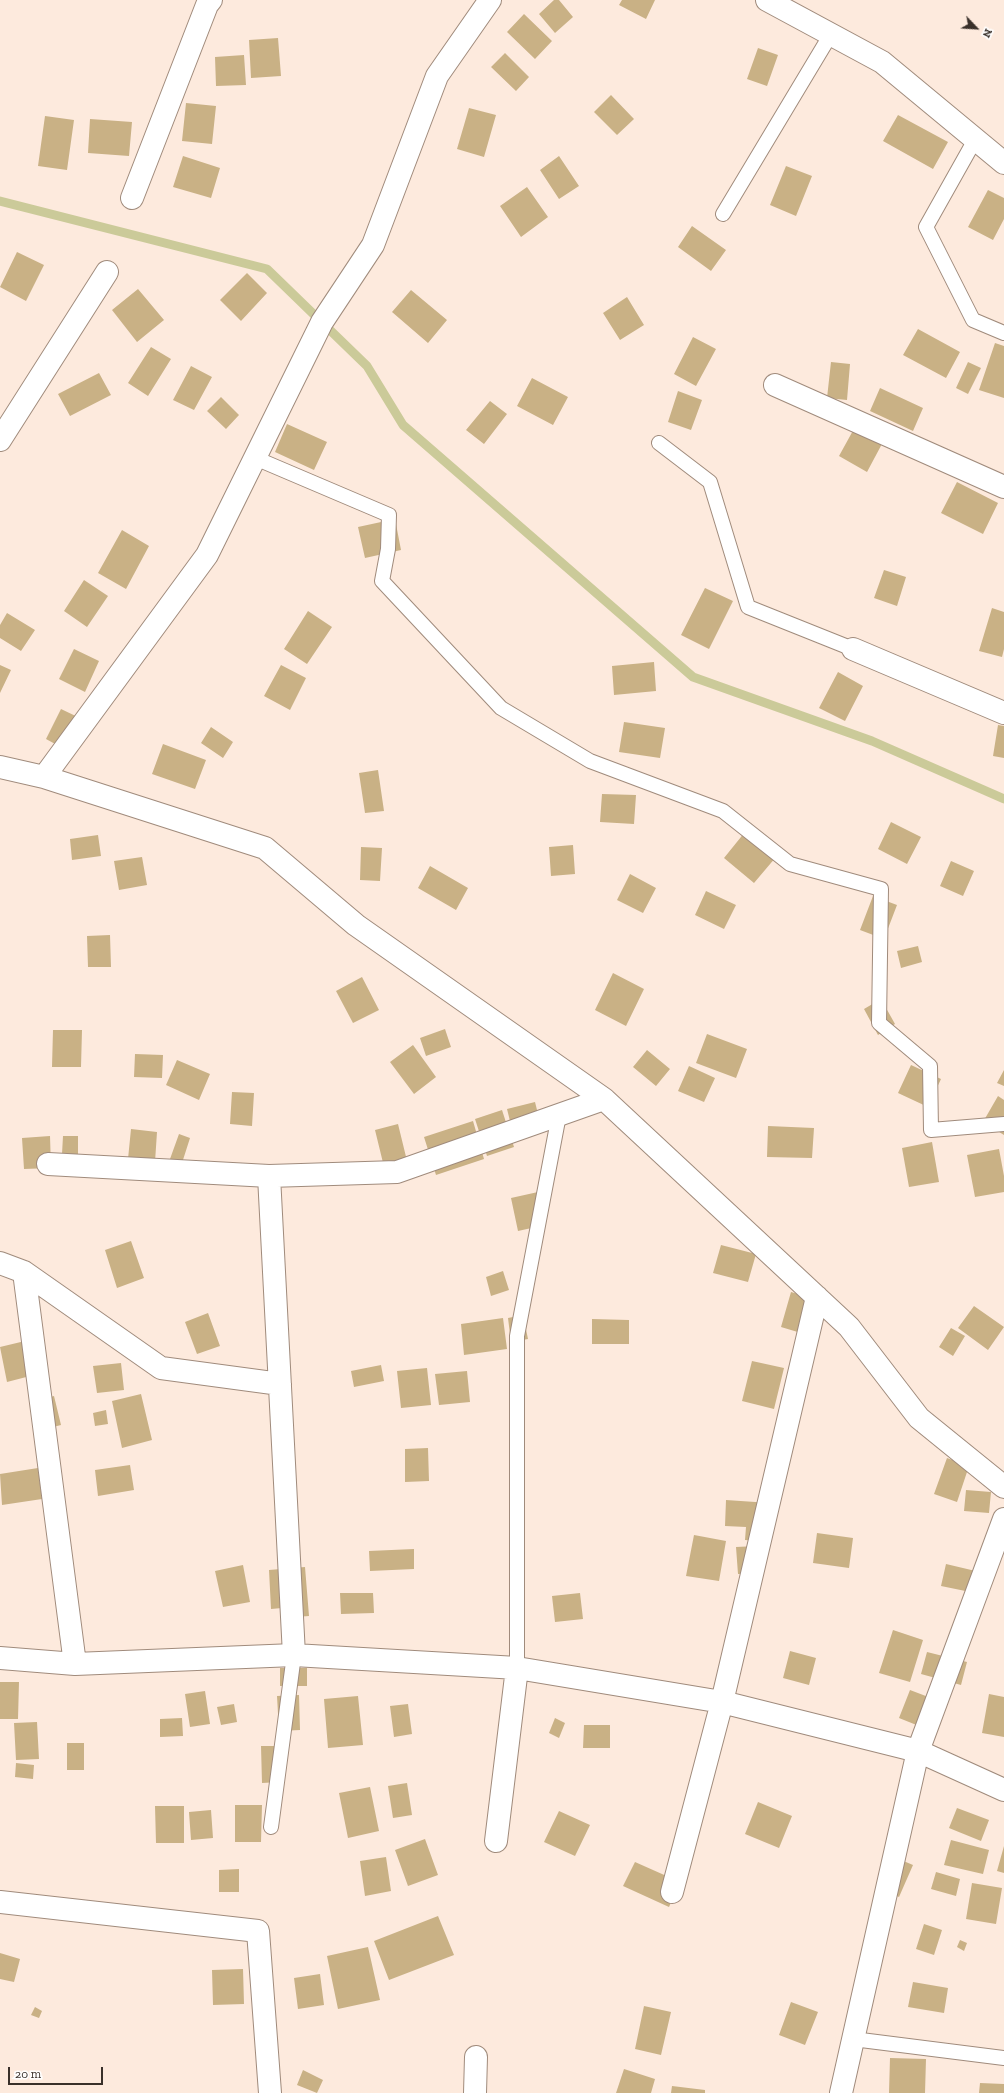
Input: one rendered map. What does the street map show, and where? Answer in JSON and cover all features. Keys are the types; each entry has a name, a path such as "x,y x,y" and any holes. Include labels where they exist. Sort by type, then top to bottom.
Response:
{"street":[{"path":"132,198 207,5 211,0"},
{"path":"44,778 207,555 322,322 373,245 437,76 490,0"},
{"path":"767,0 882,62 976,138 1004,163"},
{"path":"0,440 108,272"},
{"path":"775,385 1004,487"},
{"path":"853,649 1004,713"},
{"path":"0,767 44,778 265,848 356,926 604,1099 849,1327 919,1418 1004,1487"},
{"path":"48,1164 269,1176 397,1172 604,1099"},
{"path":"269,1176 294,1654"},
{"path":"0,1263 24,1272 162,1368 280,1384"},
{"path":"24,1272 75,1664"},
{"path":"672,1892 722,1702 817,1297"},
{"path":"841,2093 918,1751 1004,1519"},
{"path":"0,1658 75,1664 294,1654 517,1668 722,1702 918,1751 1004,1790"},
{"path":"496,1840 517,1668"},
{"path":"0,1902 258,1931 270,2093"},
{"path":"475,2093 476,2057"}],"lane":[{"path":"723,214 831,34"},
{"path":"976,138 926,227 973,320 1004,333"},
{"path":"659,443 710,482 748,607 853,649"},
{"path":"255,458 389,515 388,549 382,581 501,708 590,761 723,811 790,864 881,889 878,1023 930,1066 931,1130 1004,1124"},
{"path":"517,1668 517,1336 559,1115"},
{"path":"271,1826 294,1654"},
{"path":"853,2039 1004,2058"}],"building":[{"path":"554,0 559,0 573,17 555,33 539,14"},
{"path":"622,0 655,0 646,19 619,5"},
{"path":"524,14 552,41 535,59 507,32"},
{"path":"278,38 281,76 251,78 249,40"},
{"path":"758,48 778,55 767,86 747,79"},
{"path":"505,53 529,77 516,91 491,67"},
{"path":"244,55 246,85 216,86 215,57"},
{"path":"611,95 634,119 617,135 594,112"},
{"path":"186,103 216,106 212,144 182,141"},
{"path":"469,108 496,115 484,157 457,149"},
{"path":"898,115 948,142 933,169 883,141"},
{"path":"45,116 74,120 67,170 38,166"},
{"path":"90,119 132,122 129,156 88,153"},
{"path":"183,156 220,168 211,198 173,187"},
{"path":"559,156 579,186 559,199 540,170"},
{"path":"786,166 812,176 796,216 770,205"},
{"path":"527,187 548,217 521,237 500,206"},
{"path":"988,190 1004,198 1004,219 993,240 968,227"},
{"path":"692,226 726,250 711,271 678,247"},
{"path":"17,252 44,265 26,301 0,287"},
{"path":"247,273 267,293 241,321 220,300"},
{"path":"138,289 164,320 137,342 112,310"},
{"path":"411,290 447,320 428,343 392,312"},
{"path":"627,297 644,325 620,340 603,313"},
{"path":"918,329 960,352 946,378 903,355"},
{"path":"693,337 716,349 696,386 674,374"},
{"path":"995,343 1004,346 1004,398 979,390"},
{"path":"151,347 171,359 148,396 128,383"},
{"path":"831,362 850,364 847,400 827,398"},
{"path":"968,362 981,368 968,394 956,388"},
{"path":"191,366 212,377 194,410 173,400"},
{"path":"99,373 111,395 70,416 58,394"},
{"path":"532,378 568,397 553,425 517,406"},
{"path":"880,388 923,408 913,431 870,411"},
{"path":"678,391 702,400 691,430 668,422"},
{"path":"221,397 239,415 226,429 207,411"},
{"path":"490,401 507,414 484,444 466,430"},
{"path":"287,424 327,442 314,470 275,452"},
{"path":"855,427 883,442 867,472 839,456"},
{"path":"957,482 998,503 983,534 941,513"},
{"path":"395,519 401,550 365,558 358,527"},
{"path":"122,530 149,546 126,589 98,573"},
{"path":"884,570 906,577 897,606 874,598"},
{"path":"84,580 108,596 87,627 64,611"},
{"path":"705,588 733,601 709,649 681,635"},
{"path":"992,608 1004,612 1004,649 1002,657 979,651"},
{"path":"308,611 332,627 307,664 284,649"},
{"path":"7,613 35,630 21,651 0,638 0,625"},
{"path":"74,649 99,661 85,692 59,679"},
{"path":"654,662 656,691 614,695 612,666"},
{"path":"0,665 11,670 0,693"},
{"path":"281,665 306,678 290,710 264,696"},
{"path":"838,672 863,686 845,721 819,708"},
{"path":"61,709 84,720 68,751 46,739"},
{"path":"624,722 665,728 660,758 619,752"},
{"path":"998,725 1004,726 1004,758 993,756"},
{"path":"211,727 233,742 223,758 201,743"},
{"path":"163,744 206,760 195,789 152,774"},
{"path":"378,770 384,811 365,813 359,773"},
{"path":"602,794 636,795 634,824 600,822"},
{"path":"891,822 921,837 907,864 878,849"},
{"path":"745,832 776,857 754,883 724,858"},
{"path":"98,835 101,856 72,860 70,839"},
{"path":"573,845 575,874 551,876 549,847"},
{"path":"361,847 382,848 380,881 360,880"},
{"path":"142,857 147,885 119,890 114,861"},
{"path":"951,861 974,871 963,896 940,886"},
{"path":"430,866 468,888 456,910 418,888"},
{"path":"630,874 656,888 643,913 617,900"},
{"path":"706,891 736,905 724,929 695,915"},
{"path":"873,896 897,905 884,939 860,930"},
{"path":"110,935 111,967 88,967 87,936"},
{"path":"918,946 922,962 901,968 897,951"},
{"path":"613,973 644,989 626,1026 595,1010"},
{"path":"362,977 379,1010 353,1023 336,991"},
{"path":"881,999 895,1024 878,1035 864,1009"},
{"path":"445,1029 451,1047 426,1056 420,1038"},
{"path":"53,1030 82,1030 81,1067 52,1067"},
{"path":"707,1034 747,1049 736,1078 696,1063"},
{"path":"413,1045 436,1077 414,1094 390,1062"},
{"path":"647,1050 670,1069 656,1086 633,1067"},
{"path":"135,1054 163,1055 162,1078 134,1077"},
{"path":"177,1060 210,1074 199,1100 166,1085"},
{"path":"911,1065 941,1079 928,1107 898,1093"},
{"path":"689,1066 715,1078 704,1102 678,1091"},
{"path":"1004,1070 1004,1086 997,1083"},
{"path":"232,1092 254,1093 252,1126 230,1124"},
{"path":"998,1096 1004,1100 1004,1135 983,1122"},
{"path":"535,1102 540,1122 512,1129 507,1109"},
{"path":"502,1110 514,1147 487,1156 475,1119"},
{"path":"473,1121 484,1159 436,1175 424,1137"},
{"path":"398,1124 409,1169 386,1175 375,1130"},
{"path":"768,1126 814,1128 812,1158 767,1157"},
{"path":"131,1129 157,1132 155,1162 128,1159"},
{"path":"179,1134 190,1138 182,1163 170,1159"},
{"path":"50,1136 51,1168 24,1169 22,1138"},
{"path":"63,1136 78,1136 78,1155 62,1154"},
{"path":"932,1142 939,1182 909,1187 902,1148"},
{"path":"999,1149 1004,1176 1004,1192 975,1197 967,1155"},
{"path":"538,1192 545,1225 518,1231 511,1198"},
{"path":"131,1241 144,1278 117,1288 105,1250"},
{"path":"721,1245 756,1254 748,1282 713,1273"},
{"path":"503,1271 509,1290 491,1296 486,1277"},
{"path":"791,1292 822,1301 811,1336 781,1327"},
{"path":"974,1306 1004,1327 988,1350 958,1328"},
{"path":"208,1313 220,1346 197,1354 185,1322"},
{"path":"523,1315 528,1339 511,1342 508,1318"},
{"path":"503,1318 507,1349 464,1355 461,1324"},
{"path":"592,1319 629,1320 629,1344 592,1344"},
{"path":"951,1328 965,1336 953,1356 939,1347"},
{"path":"25,1341 34,1375 7,1382 0,1347"},
{"path":"752,1361 784,1368 774,1409 742,1401"},
{"path":"121,1363 124,1390 97,1393 93,1366"},
{"path":"381,1365 384,1381 354,1387 351,1371"},
{"path":"427,1368 431,1405 401,1408 397,1371"},
{"path":"467,1371 470,1402 439,1405 435,1374"},
{"path":"141,1394 152,1440 122,1448 112,1401"},
{"path":"54,1396 61,1425 37,1431 31,1402"},
{"path":"106,1410 108,1424 95,1426 93,1413"},
{"path":"428,1448 429,1481 405,1482 405,1449"},
{"path":"947,1458 969,1466 957,1502 934,1494"},
{"path":"130,1465 134,1490 98,1496 95,1470"},
{"path":"38,1468 42,1499 2,1505 0,1474"},
{"path":"966,1490 991,1492 989,1513 964,1511"},
{"path":"726,1500 770,1503 768,1542 745,1540 746,1527 725,1526"},
{"path":"817,1533 853,1538 849,1568 813,1563"},
{"path":"694,1535 726,1541 719,1581 686,1576"},
{"path":"757,1546 759,1573 738,1574 736,1547"},
{"path":"414,1549 414,1569 370,1571 369,1551"},
{"path":"946,1564 984,1573 980,1594 941,1586"},
{"path":"243,1565 250,1602 223,1607 215,1571"},
{"path":"305,1567 309,1616 283,1618 282,1608 271,1609 269,1570"},
{"path":"340,1593 373,1593 374,1613 341,1614"},
{"path":"580,1593 583,1619 555,1622 552,1596"},
{"path":"893,1630 923,1640 910,1682 879,1673"},
{"path":"790,1651 816,1658 809,1685 783,1678"},
{"path":"927,1652 967,1662 961,1685 921,1674"},
{"path":"280,1668 307,1668 307,1686 280,1686"},
{"path":"0,1682 19,1682 18,1719 0,1719"},
{"path":"910,1690 931,1698 919,1726 899,1718"},
{"path":"205,1691 210,1724 190,1727 185,1694"},
{"path":"989,1694 1004,1697 1004,1737 982,1733"},
{"path":"299,1695 300,1730 279,1731 277,1696"},
{"path":"358,1696 363,1745 328,1748 324,1699"},
{"path":"234,1704 237,1722 221,1725 217,1707"},
{"path":"408,1704 412,1734 394,1737 390,1706"},
{"path":"182,1718 183,1736 160,1737 160,1719"},
{"path":"555,1718 565,1723 559,1738 549,1733"},
{"path":"37,1722 39,1759 16,1760 14,1723"},
{"path":"584,1725 610,1725 610,1748 583,1748"},
{"path":"67,1743 84,1743 84,1770 67,1770"},
{"path":"261,1746 279,1746 280,1782 262,1783"},
{"path":"16,1763 34,1765 33,1779 15,1777"},
{"path":"407,1783 412,1815 393,1818 388,1786"},
{"path":"370,1787 379,1831 348,1838 339,1793"},
{"path":"758,1802 792,1816 779,1848 745,1834"},
{"path":"235,1805 262,1805 261,1842 235,1842"},
{"path":"155,1806 184,1806 184,1843 156,1843"},
{"path":"957,1808 989,1820 981,1841 949,1828"},
{"path":"211,1810 213,1838 191,1840 189,1812"},
{"path":"559,1811 590,1825 575,1856 544,1842"},
{"path":"425,1839 438,1875 408,1886 395,1850"},
{"path":"951,1840 989,1850 983,1874 944,1865"},
{"path":"1004,1846 1004,1873 997,1871"},
{"path":"386,1857 391,1891 365,1896 360,1861"},
{"path":"894,1857 913,1865 899,1897 881,1889"},
{"path":"635,1862 680,1882 669,1907 623,1886"},
{"path":"239,1869 239,1892 219,1892 219,1870"},
{"path":"936,1872 960,1879 956,1896 931,1889"},
{"path":"972,1883 1002,1888 996,1924 966,1919"},
{"path":"438,1916 454,1955 389,1980 374,1941"},
{"path":"924,1924 942,1930 934,1955 916,1949"},
{"path":"960,1940 967,1943 964,1951 957,1947"},
{"path":"368,1947 380,2000 338,2009 327,1956"},
{"path":"0,1953 20,1959 14,1982 0,1979"},
{"path":"243,1969 244,2004 213,2005 212,1970"},
{"path":"320,1974 324,2005 298,2009 294,1978"},
{"path":"913,1982 948,1988 944,2013 908,2007"},
{"path":"791,2002 818,2012 805,2045 779,2035"},
{"path":"644,2006 671,2012 661,2055 635,2049"},
{"path":"35,2007 42,2011 39,2018 31,2015"},
{"path":"890,2058 926,2059 925,2093 889,2093"},
{"path":"624,2069 655,2079 651,2093 616,2093"},
{"path":"303,2070 323,2080 317,2093 297,2085"},
{"path":"980,2083 1004,2084 1004,2093 979,2093"},
{"path":"672,2086 705,2090 705,2093 671,2093"}],"waterway":[{"path":"0,201 267,269 367,366 403,425 693,677 872,741 1004,799"}]}
